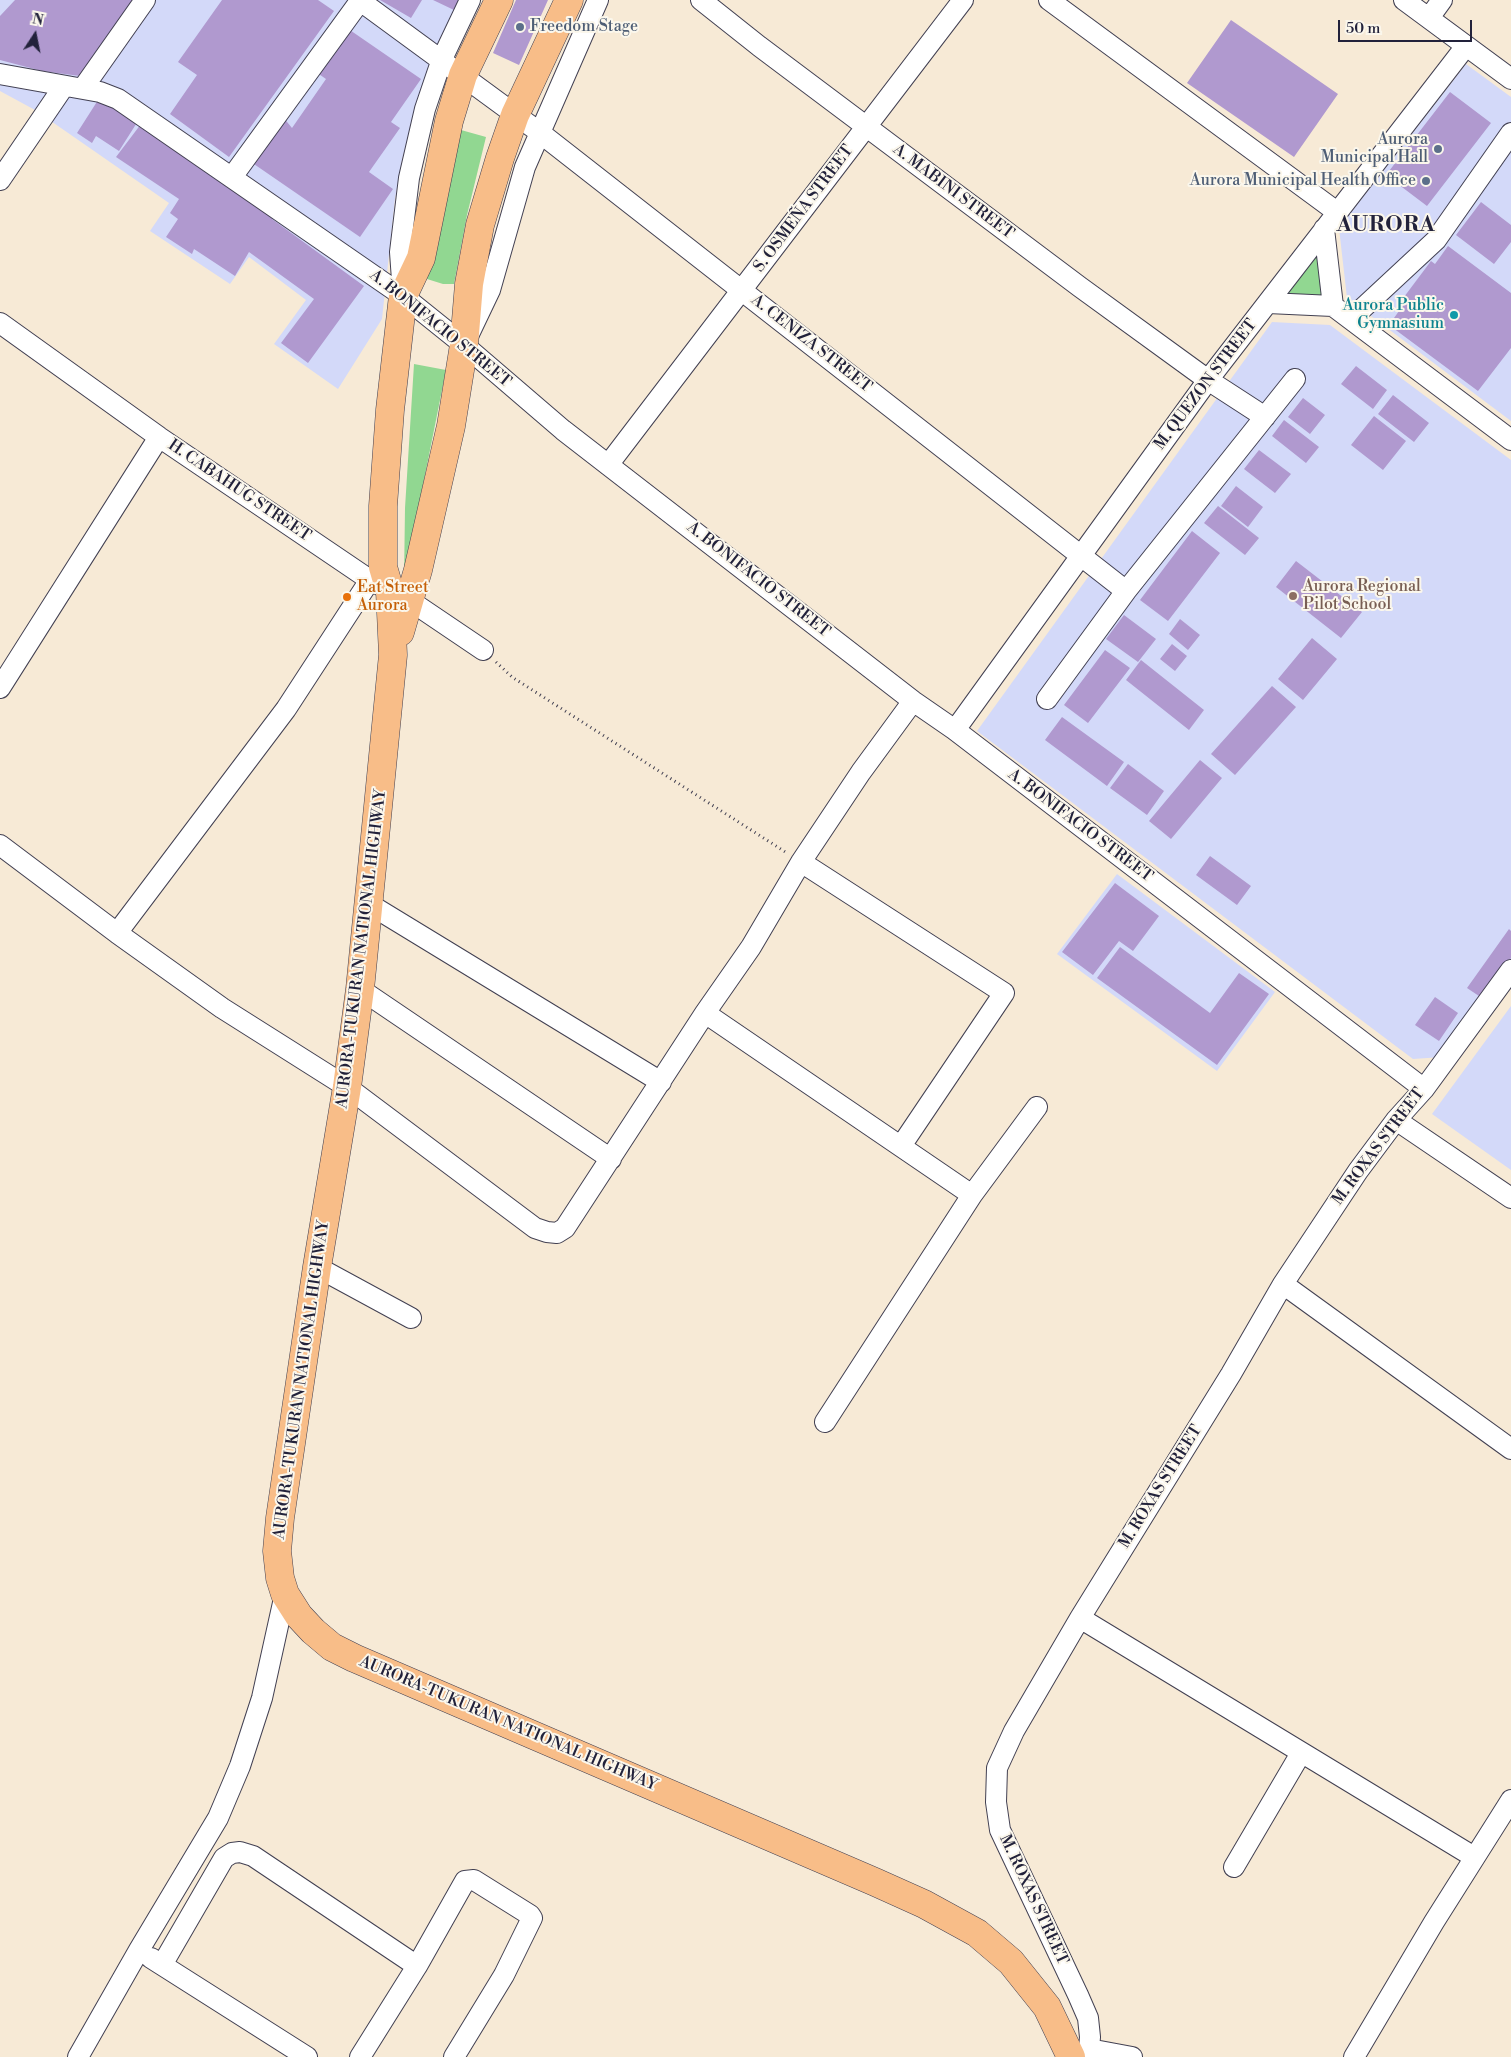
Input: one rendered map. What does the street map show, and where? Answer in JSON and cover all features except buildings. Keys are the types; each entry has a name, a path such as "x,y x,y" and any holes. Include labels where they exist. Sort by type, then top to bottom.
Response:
{"highway":[{"name":"AURORA-TUKURAN NATIONAL HIGHWAY","path":"499,0 452,67 441,156 421,258 403,296 390,410 383,506 383,567 390,590 393,655 360,989 347,1087 317,1267 280,1518 277,1551 280,1578 285,1594 299,1616 332,1647 875,1882 924,1904 977,1933 1011,1962 1081,2054"},
{"name":"AURORA-TUKURAN NATIONAL HIGHWAY","path":"390,590 432,511 451,426 464,345 469,284 480,225 500,158 516,115 569,0"}],"street":[{"path":"0,180 145,0"},
{"path":"232,177 359,0"},
{"name":"A. CENIZA STREET","path":"359,0 539,132 1126,591"},
{"name":"AURORA-TUKURAN NATIONAL HIGHWAY","path":"452,67 470,0"},
{"name":"AURORA-TUKURAN NATIONAL HIGHWAY","path":"464,345 490,290 525,167 598,0"},
{"name":"A. MABINI STREET","path":"701,0 867,127 1208,380 1266,417"},
{"name":"S. OSMEÑA STREET","path":"608,465 963,0"},
{"path":"1049,0 1337,212"},
{"path":"1404,0 1511,79"},
{"path":"1428,18 1442,0"},
{"name":"M. QUEZON STREET","path":"955,730 1208,380 1466,46"},
{"name":"A. BONIFACIO STREET","path":"0,74 100,92 118,99 403,296 464,345 563,430 608,465 913,701 955,730 1424,1088"},
{"path":"1352,319 1436,240 1511,133"},
{"path":"1324,229 1333,306"},
{"path":"1268,303 1333,306 1511,440"},
{"name":"H. CABAHUG STREET","path":"0,323 159,436 483,650"},
{"path":"1047,699 1126,591 1295,379"},
{"path":"0,688 159,436"},
{"path":"118,933 286,709 390,590"},
{"path":"0,845 222,1008 347,1087 535,1228 557,1233 565,1228 705,1013 751,947 801,862 913,701"},
{"path":"801,862 1004,993 901,1146"},
{"path":"369,904 661,1082"},
{"name":"M. ROXAS STREET","path":"1081,2054 1090,2037 1088,2018 1000,1830 996,1802 997,1768 1014,1732 1080,1618 1231,1374 1283,1284 1358,1171 1396,1120 1424,1088 1511,970"},
{"path":"360,989 611,1159"},
{"path":"705,1013 972,1195"},
{"path":"825,1422 972,1195 1037,1107"},
{"path":"1396,1120 1511,1198"},
{"path":"317,1267 411,1318"},
{"path":"1283,1284 1511,1449"},
{"path":"78,2057 218,1818 240,1766 262,1698 285,1594"},
{"path":"1080,1618 1474,1856"},
{"path":"1234,1867 1301,1753"},
{"path":"1354,2057 1474,1856 1511,1800"},
{"path":"162,1965 224,1858 232,1853 240,1852 253,1856 417,1966"},
{"path":"360,2057 417,1966 466,1880 474,1880 532,1916 504,1975 454,2057"},
{"path":"139,1950 307,2057"},
{"path":"1081,2054 1132,2057"}],"path":[{"path":"483,650 512,677 801,862"}],"shaded area":[{"path":"0,0 470,0 412,121 395,199 382,319 338,389 274,344 306,300 249,257 230,284 150,231 169,203 35,110 0,91"},
{"path":"1466,64 1511,97 1511,421 1347,298 1339,228"},
{"name":"Aurora Regional Pilot School","path":"1272,322 1330,325 1511,460 1511,961 1442,1057 1413,1059 977,731"},
{"path":"1117,874 1275,992 1217,1071 1057,954"},
{"path":"1511,1006 1511,1170 1432,1114"}],"green space":[{"path":"461,130 486,137 467,215 454,284 443,284 427,279 441,209"},
{"path":"1319,248 1324,299 1282,296"},
{"path":"414,364 446,370 404,580 405,508"}],"place":[{"name":"Freedom Stage","path":"520,27"},
{"name":"Aurora Municipal Hall","path":"1438,149"},
{"name":"Aurora Municipal Health Office","path":"1426,181"},
{"name":"Aurora Public Gymnasium","path":"1454,315"},
{"name":"Aurora Regional Pilot School","path":"1293,596"},
{"name":"Eat Street Aurora","path":"347,597"}],"district":[{"name":"AURORA","path":"1386,226"}]}
